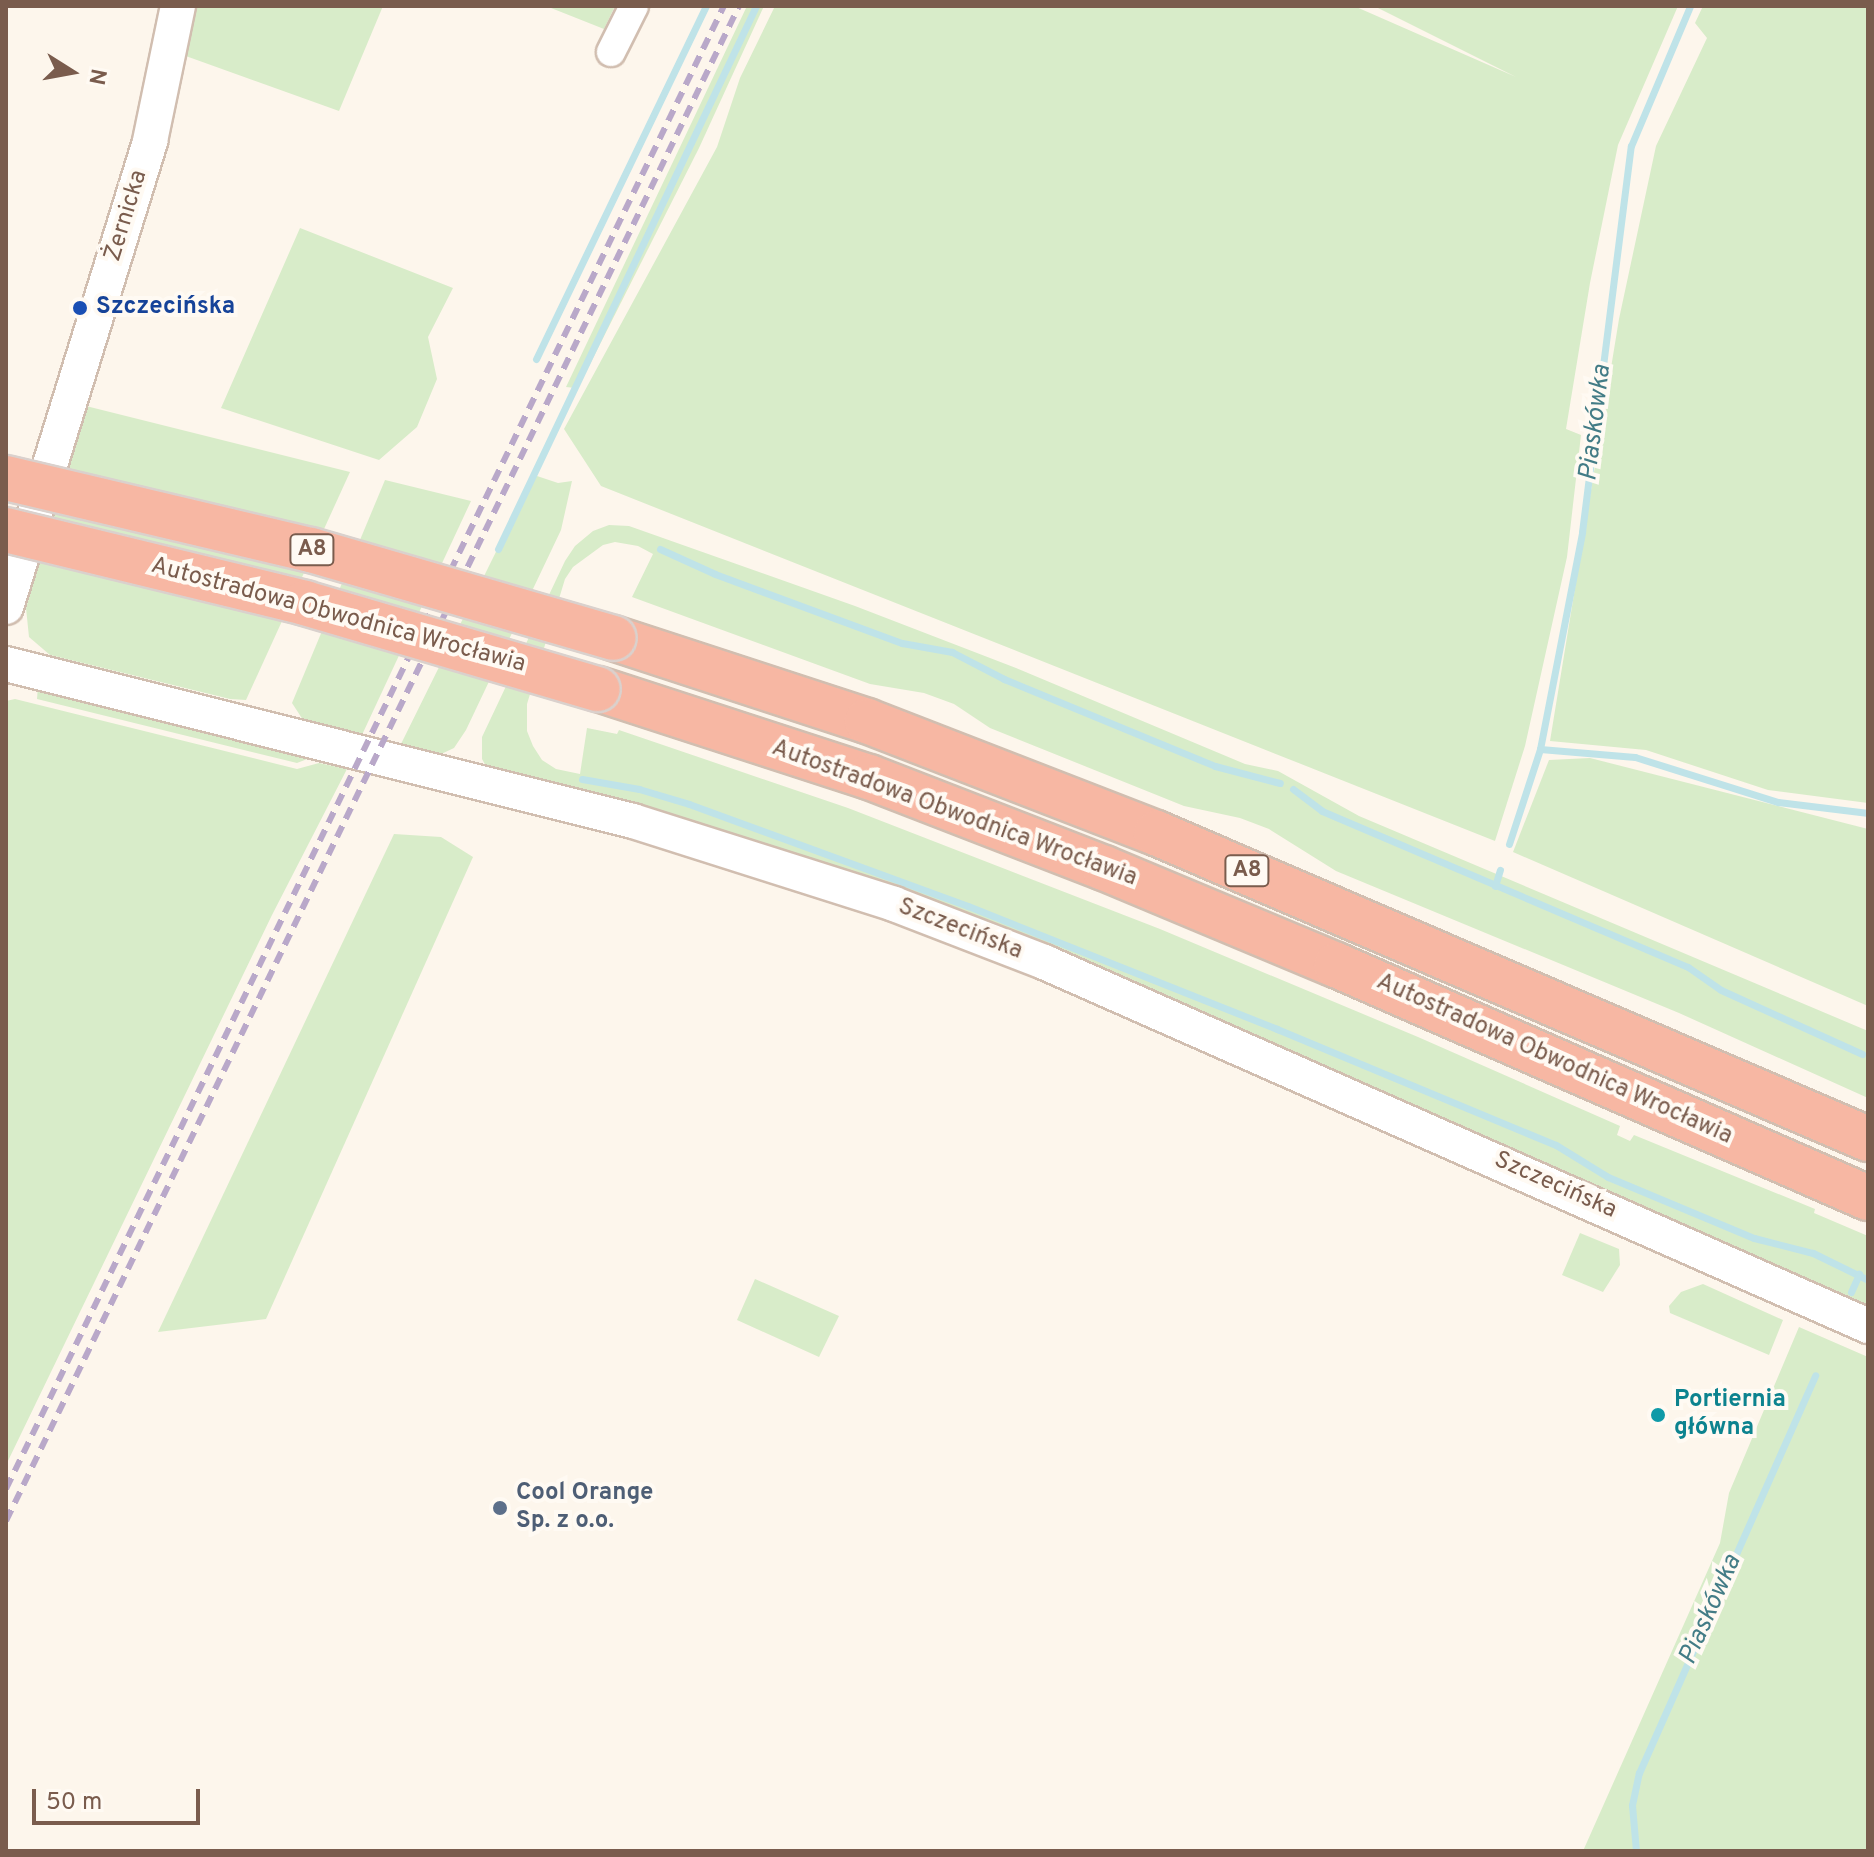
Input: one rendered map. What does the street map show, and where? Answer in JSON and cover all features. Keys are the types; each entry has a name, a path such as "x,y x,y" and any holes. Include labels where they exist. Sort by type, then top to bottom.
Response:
{"highway":[{"name":"A8","path":"6,478 311,550 613,638 867,721 1156,833 1868,1139"},
{"name":"Autostradowa Obwodnica Wrocławia","path":"6,530 305,603 598,689 869,777 1104,868 1336,965 1868,1198"}],"street":[{"name":"Żernicka","path":"6,607 150,141 178,6"},
{"path":"611,52 634,6"},
{"name":"Szczecińska","path":"6,664 633,821 894,904 1044,962 1868,1326"}],"green space":[{"path":"192,6 383,6 339,111 183,55"},
{"path":"546,6 615,6 604,29"},
{"path":"747,6 764,6 699,148 590,364 576,388 566,387"},
{"path":"775,6 1354,6 1516,77 1374,6 1678,6 1618,145 1590,283 1566,429 1581,435 1567,557 1525,746 1495,841 601,486 564,429 717,147 740,78"},
{"path":"1703,6 1868,6 1868,803 1768,790 1646,750 1550,741 1619,319 1656,146 1707,38 1695,23"},
{"path":"300,228 453,288 428,337 437,379 417,427 379,460 221,408"},
{"path":"86,406 350,472 246,700 230,699 50,655 29,637 26,608"},
{"path":"534,475 558,483 572,481 561,530 466,730 454,748 439,755 399,748"},
{"path":"385,480 471,501 361,737 305,723 292,703"},
{"path":"609,525 629,526 855,606 1016,668 1245,764 1278,771 1359,816 1868,1031 1868,1098 1679,1013 1336,871 1269,829 1240,818 1184,806 990,728 954,704 924,693 870,684 632,597 653,554 638,546 615,542 603,545 573,567 565,579 527,704 527,731 533,746 542,760 556,769 580,774 587,728 617,734 619,730 848,808 1160,929 1418,1037 1620,1126 1617,1135 1630,1141 1634,1135 1815,1209 1814,1213 1868,1236 1868,1309 1176,1003 487,768 482,759 482,737 565,561 575,546 593,531"},
{"path":"38,686 315,756 297,763 37,699"},
{"path":"15,699 297,769 319,763 347,769 272,915 6,1465 6,701"},
{"path":"1590,758 1868,829 1868,1006 1513,852 1549,760"},
{"path":"394,834 441,837 473,857 266,1319 158,1332"},
{"path":"1580,1233 1619,1249 1620,1265 1603,1292 1562,1275"},
{"path":"755,1279 839,1316 819,1357 737,1320"},
{"path":"1703,1284 1783,1320 1769,1355 1670,1313 1669,1306 1681,1292"},
{"path":"1799,1327 1868,1357 1868,1851 1583,1851 1720,1543 1729,1493"}],"waterway":[{"path":"536,359 706,6"},
{"path":"498,549 756,6"},
{"name":"Piaskówka","path":"1509,844 1540,749 1582,532 1631,146 1690,6"},
{"path":"660,549 715,574 902,643 952,652 1004,679 1215,766 1280,783"},
{"path":"1540,749 1635,757 1778,802 1868,813"},
{"path":"582,779 639,789 689,804 968,906 1277,1029 1556,1145 1608,1177 1754,1238 1813,1253 1868,1280"},
{"name":"Piaskówka","path":"1293,789 1322,811 1688,967 1721,990 1862,1054"},
{"name":"Piaskówka","path":"1495,886 1500,870"},
{"name":"Piaskówka","path":"1851,1292 1859,1274"},
{"name":"Piaskówka","path":"1636,1851 1632,1805 1639,1773 1815,1375"}],"railway":[{"path":"6,1489 724,6"},
{"path":"6,1521 739,6"}],"place":[{"name":"Szczecińska","path":"80,308"},
{"name":"Portiernia główna","path":"1658,1415"},
{"name":"Cool Orange Sp. z o.o.","path":"500,1508"}]}
